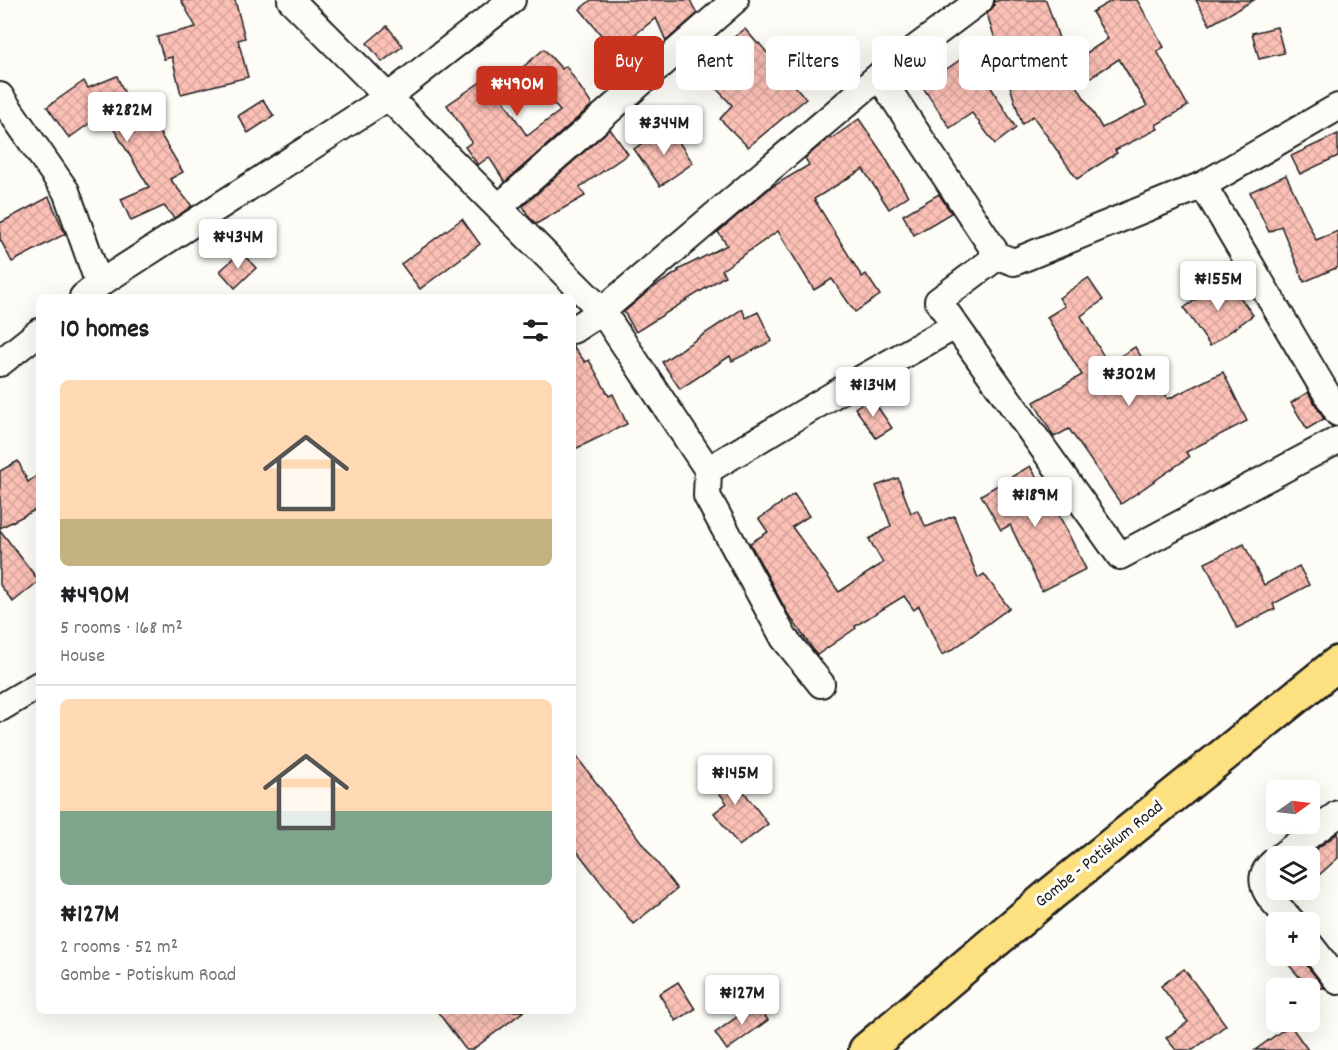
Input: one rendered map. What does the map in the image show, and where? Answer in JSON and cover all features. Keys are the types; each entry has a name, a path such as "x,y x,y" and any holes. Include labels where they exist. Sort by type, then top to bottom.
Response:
{"main road":[{"name":"Gombe - Potiskum Road","path":"866,1050 1051,894 1338,663"}],"street":[{"path":"291,0 602,310 708,470 707,496 784,638 821,684"},
{"path":"0,96 66,191 91,291 388,97 512,0"},
{"path":"499,207 735,0"},
{"path":"932,36 980,0"},
{"path":"576,328 602,310 872,82"},
{"path":"888,90 998,256 1014,262 1203,185 1338,107"},
{"path":"1203,185 1338,413"},
{"path":"998,256 938,301 1120,556 1338,440"},
{"path":"708,470 845,388 955,326"},
{"path":"0,363 36,334"},
{"path":"0,708 36,687"},
{"path":"1295,846 1338,814"},
{"path":"1266,869 1262,879 1266,890"},
{"path":"1274,900 1284,912"},
{"path":"1320,958 1338,981"}],"building":[{"path":"181,0 235,0 245,38 238,40 248,77 181,94 172,57 164,59 157,37 196,27"},
{"path":"591,0 690,0 697,14 666,41 656,18 633,36 602,36 580,9"},
{"path":"1000,0 1046,0 1058,36 994,36 987,14 994,6 994,2"},
{"path":"1113,0 1137,0 1164,47 1157,51 1188,106 1156,125 1158,129 1115,150 1117,153 1077,179 1033,116 1022,124 1011,90 1079,90 1102,128 1147,106 1119,59 1089,78 1089,51 1108,39 1092,12"},
{"path":"1196,0 1254,0 1210,25"},
{"path":"387,26 403,46 382,62 367,43"},
{"path":"1277,27 1284,53 1259,59 1252,33"},
{"path":"745,29 751,36 736,36"},
{"path":"754,39 766,51 766,90 798,90 806,99 748,147 720,119 732,105 718,90 754,90"},
{"path":"544,49 562,69 566,66 592,105 505,182 489,157 478,165 465,147 472,142 447,105 488,77 527,136 560,111 522,68"},
{"path":"959,61 959,90 993,90 1016,128 995,144 972,113 950,128 925,90 947,90 947,69"},
{"path":"117,76 135,117 146,110 183,172 170,179 192,206 174,218 164,206 131,221 121,199 149,187 104,113 69,138 47,107 84,81 88,88"},
{"path":"263,100 274,116 248,133 238,116"},
{"path":"859,119 908,196 889,209 863,169 814,199 862,277 866,274 880,295 855,312 832,279 814,290 778,231 722,270 725,276 636,332 624,312 678,270 727,245 718,232 770,188 809,165 805,158 830,137 831,139"},
{"path":"668,126 693,163 660,186 634,149"},
{"path":"610,129 628,154 580,187 585,196 536,224 523,206"},
{"path":"1338,134 1338,156 1300,174 1291,156"},
{"path":"1286,175 1316,240 1338,231 1338,267 1304,282 1281,226 1269,232 1250,192"},
{"path":"939,194 951,213 914,235 903,215"},
{"path":"49,197 65,234 12,262 0,239 0,223"},
{"path":"462,219 480,244 420,289 401,264"},
{"path":"241,252 256,268 235,288 220,271"},
{"path":"1088,278 1103,300 1081,316 1108,364 1135,347 1168,399 1223,372 1247,421 1186,452 1189,457 1121,504 1069,429 1054,437 1034,402 1082,375 1047,317 1065,306 1059,298"},
{"path":"1226,278 1253,315 1210,346 1184,308"},
{"path":"742,309 746,318 758,312 772,341 732,361 730,356 680,389 662,362"},
{"path":"576,350 585,362 589,360 609,396 613,394 627,424 576,449"},
{"path":"1308,392 1324,419 1307,429 1291,403"},
{"path":"871,397 892,428 876,438 855,408"},
{"path":"18,461 28,482 36,476 36,510 0,528 0,471"},
{"path":"1030,466 1061,519 1086,569 1042,591 1010,525 1001,530 981,495"},
{"path":"898,478 911,513 917,510 926,527 954,516 978,578 984,574 1009,608 942,655 919,606 914,610 904,596 855,626 856,628 817,655 788,614 750,543 768,532 759,519 794,494 809,516 792,527 839,592 883,563 869,539 891,526 876,486"},
{"path":"0,530 36,577 36,583 13,602 0,585"},
{"path":"1244,544 1264,585 1299,566 1309,585 1273,604 1275,609 1237,628 1205,563"},
{"path":"576,756 677,889 633,924 576,850"},
{"path":"720,760 768,824 739,846 714,813 727,803 703,772"},
{"path":"1338,833 1338,858 1320,874 1320,846"},
{"path":"1290,966 1307,966 1317,978 1300,978"},
{"path":"1184,969 1226,1025 1193,1050 1176,1050 1166,1038 1188,1022 1161,986"},
{"path":"678,982 695,1009 676,1021 659,994"},
{"path":"756,1003 768,1020 727,1050 715,1033"},
{"path":"439,1014 520,1014 472,1050 466,1050"},
{"path":"1280,1032 1295,1032 1308,1050 1255,1050"}]}
